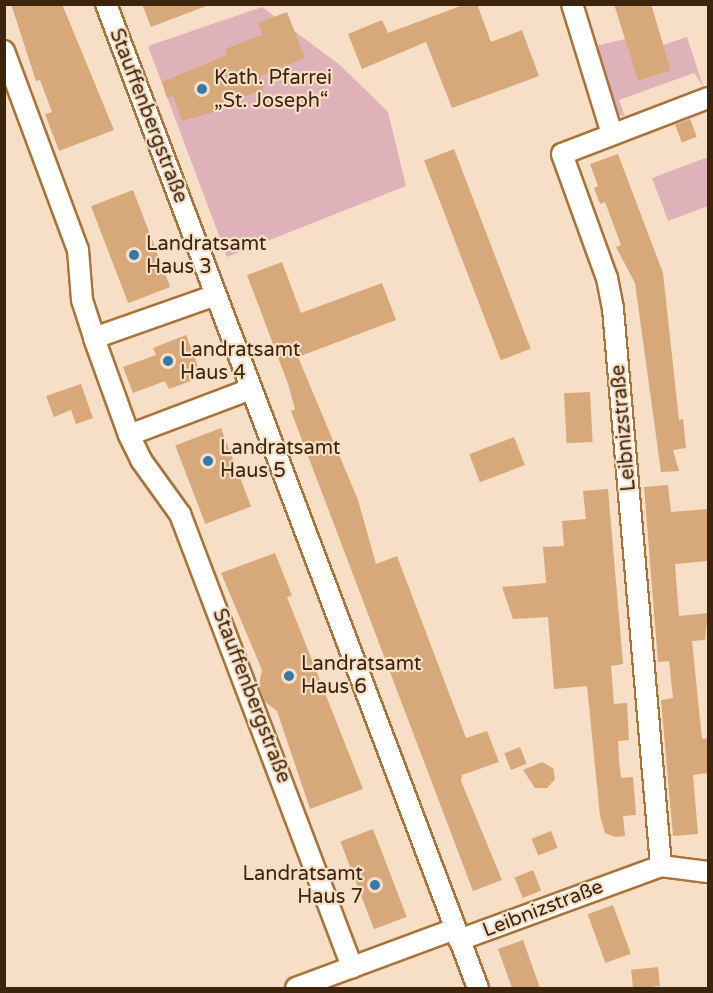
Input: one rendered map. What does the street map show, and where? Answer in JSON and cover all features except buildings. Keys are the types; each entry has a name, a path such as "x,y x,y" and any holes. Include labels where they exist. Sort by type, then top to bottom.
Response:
{"street":[{"name":"Stauffenbergstraße","path":"106,4 478,988"},
{"path":"572,4 612,134"},
{"name":"Stauffenbergstraße","path":"4,51 78,250 82,300 129,435 141,460 180,514 352,967"},
{"name":"Leibnizstraße","path":"661,866 620,378 607,278 562,154 708,98"},
{"path":"94,338 216,295"},
{"path":"129,435 251,389"},
{"name":"Leibnizstraße","path":"457,934 661,866 708,872"},
{"path":"296,988 352,967 457,934"}],"shaded area":[{"path":"262,7 340,65 388,112 406,186 227,257 148,46"},
{"path":"687,37 703,86 694,73 619,100 625,116 618,115 595,46 625,39 638,81 671,71 663,45"},
{"path":"708,157 708,206 668,221 652,178"}],"place":[{"name":"Kath. Pfarrei „St. Joseph“","path":"202,89"},
{"name":"Landratsamt Haus 3","path":"134,255"},
{"name":"Landratsamt Haus 4","path":"168,361"},
{"name":"Landratsamt Haus 5","path":"208,461"},
{"name":"Landratsamt Haus 6","path":"289,676"},
{"name":"Landratsamt Haus 7","path":"375,885"}]}
